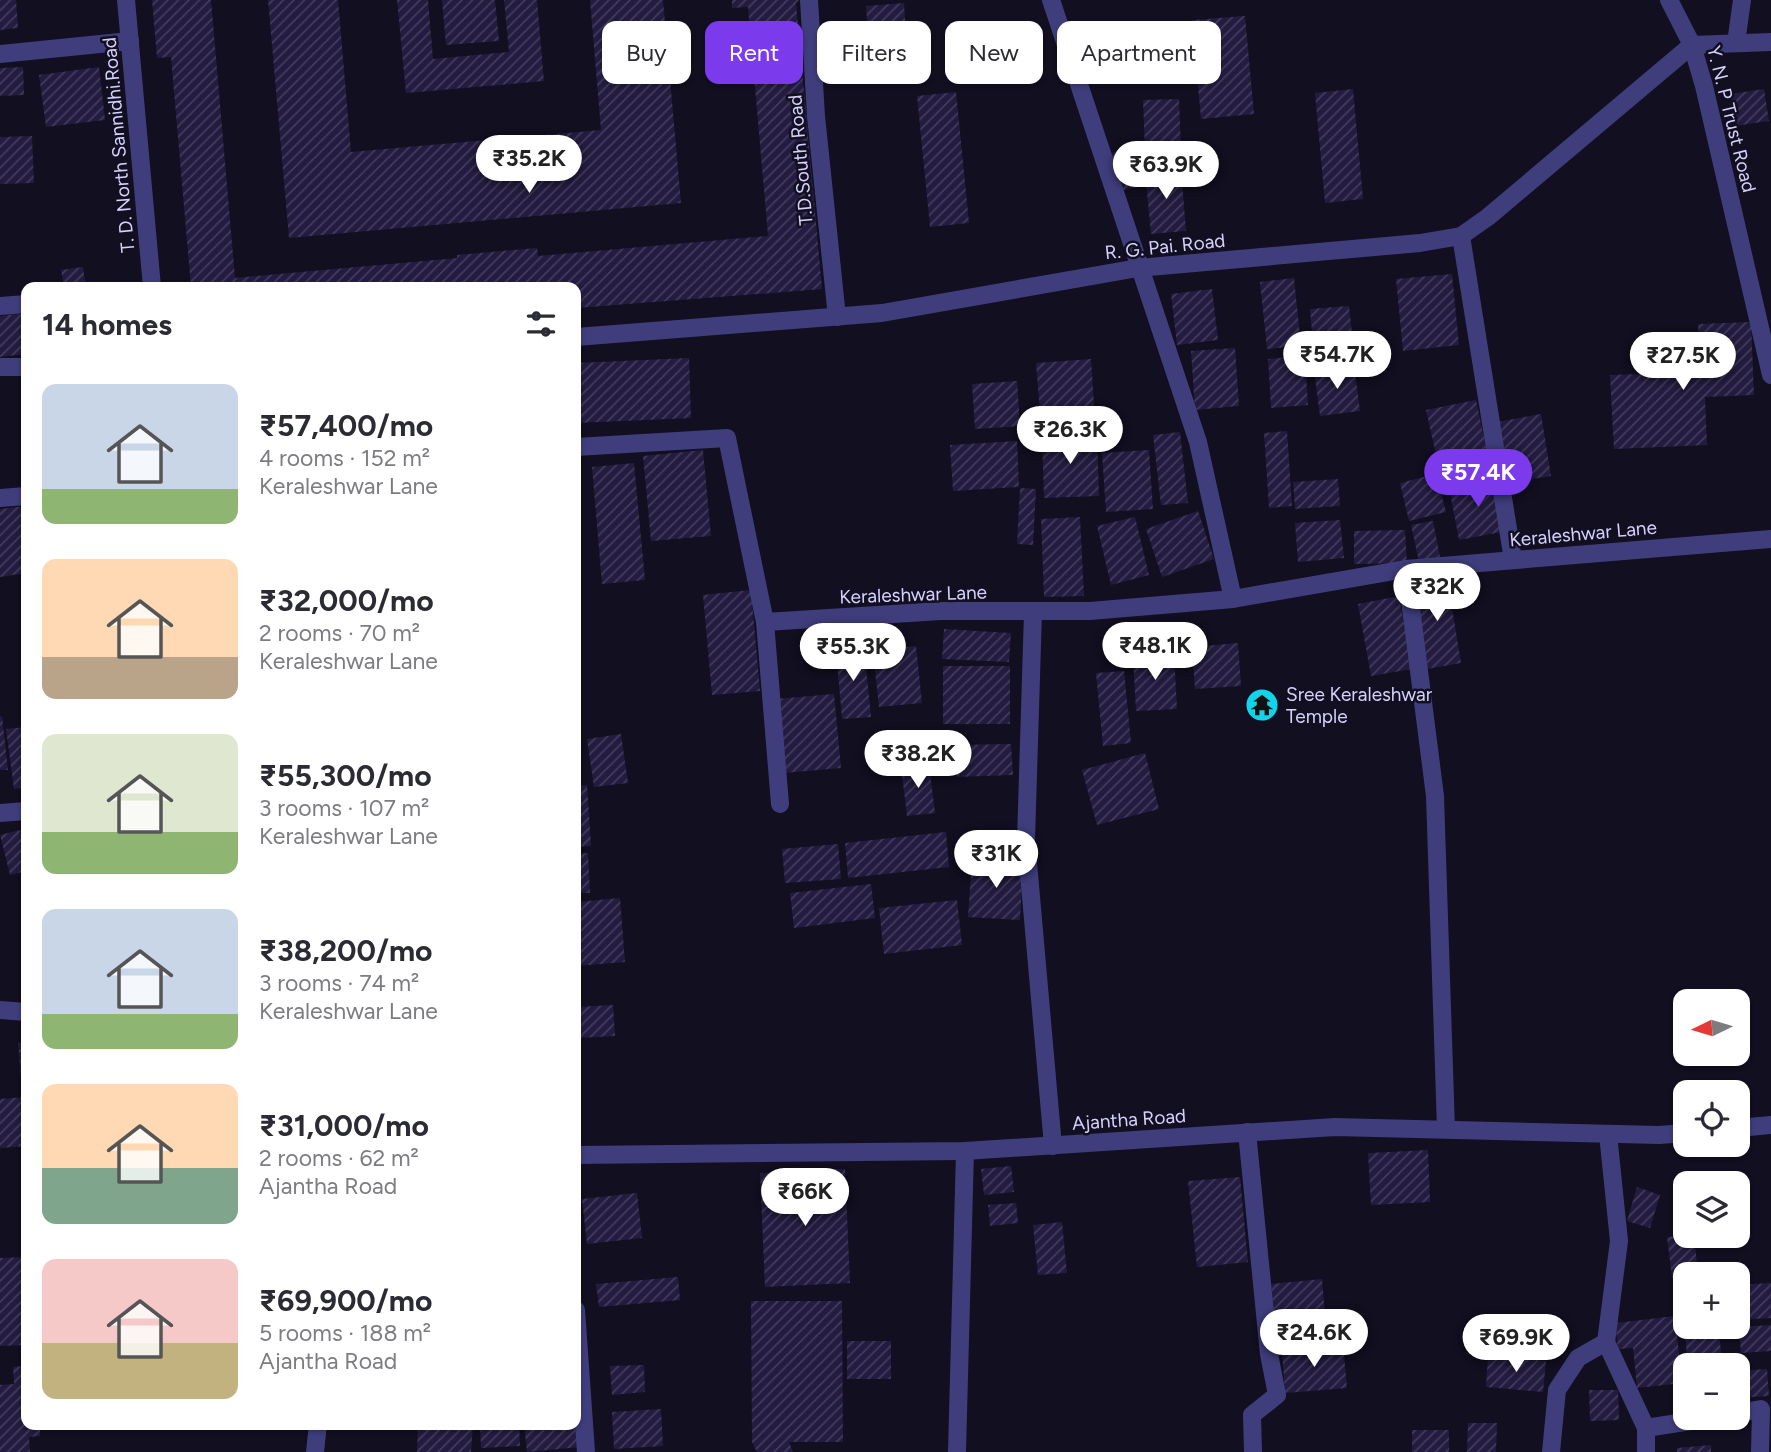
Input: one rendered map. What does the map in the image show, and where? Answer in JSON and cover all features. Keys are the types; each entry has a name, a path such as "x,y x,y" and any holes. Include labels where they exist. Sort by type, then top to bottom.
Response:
{"street":[{"name":"T. D. North Sannidhi.Road","path":"126,0 152,282"},
{"name":"T.D.South Road","path":"809,0 816,116 837,317"},
{"path":"1051,0 1198,442 1233,598"},
{"name":"Y. N. P Trust Road","path":"1669,0 1692,44 1771,375"},
{"path":"1736,43 1742,0"},
{"path":"0,54 130,41"},
{"path":"1692,44 1771,43"},
{"name":"R. G. Pai. Road","path":"581,337 882,313 1138,268 1420,243 1461,236 1488,217 1692,44"},
{"path":"1461,236 1513,560"},
{"path":"0,306 21,304"},
{"path":"0,367 21,367"},
{"path":"581,447 727,438 765,622 780,804"},
{"path":"0,498 21,496"},
{"name":"Keraleshwar Lane","path":"765,622 942,611 1090,611 1233,598 1406,569 1771,539"},
{"path":"1406,569 1435,796 1446,1129"},
{"path":"1033,612 1026,840 1053,1146"},
{"path":"0,813 21,811"},
{"path":"0,1010 21,1012"},
{"path":"1750,1127 1771,1125"},
{"name":"Ajantha Road","path":"581,1155 965,1151 1335,1127 1673,1133"},
{"path":"1247,1132 1269,1354 1277,1395 1252,1415 1253,1452"},
{"path":"1608,1134 1617,1254 1606,1342 1646,1428 1646,1452"},
{"path":"957,1452 965,1151"},
{"path":"1551,1452 1558,1390 1578,1359 1606,1342"},
{"path":"581,1381 586,1452"},
{"path":"1750,1411 1761,1409 1760,1452"},
{"path":"1646,1428 1673,1424"},
{"path":"315,1452 317,1430"}],"building":[{"path":"0,0 16,0 18,28 0,30"},
{"path":"152,0 211,0 235,278 537,248 538,256 768,236 755,84 803,84 803,80 822,289 581,308 581,282 191,282 171,57 157,58"},
{"path":"268,0 338,0 351,152 601,130 590,0 663,0 665,21 602,21 602,84 670,84 681,203 289,238"},
{"path":"397,0 428,0 433,59 509,52 504,0 537,0 544,81 406,93"},
{"path":"442,0 495,0 499,41 446,45"},
{"path":"732,0 799,0 796,3 798,21 749,21 748,7 732,8"},
{"path":"904,3 905,21 867,21 866,6"},
{"path":"1245,16 1254,114 1201,119 1198,84 1221,84 1221,21 1192,20"},
{"path":"23,67 24,95 0,96 0,68"},
{"path":"99,67 105,120 46,127 39,75"},
{"path":"1353,89 1363,199 1325,203 1315,93"},
{"path":"1764,89 1769,121 1734,126 1730,94"},
{"path":"956,92 969,223 930,227 917,96"},
{"path":"1179,99 1181,149 1145,151 1143,100"},
{"path":"32,136 34,183 0,184 0,137"},
{"path":"1130,148 1140,186 1121,191 1111,153"},
{"path":"1181,169 1186,231 1151,234 1145,171"},
{"path":"83,267 85,282 63,282 61,270"},
{"path":"1452,274 1459,345 1403,351 1396,279"},
{"path":"1294,278 1301,346 1267,349 1260,282"},
{"path":"1212,289 1218,340 1177,345 1171,294"},
{"path":"1349,306 1354,352 1314,356 1310,309"},
{"path":"21,314 21,355 0,357 0,316"},
{"path":"1751,322 1754,395 1705,397 1707,445 1614,449 1610,375 1700,372 1698,324"},
{"path":"1235,348 1239,406 1195,410 1191,351"},
{"path":"1305,356 1308,405 1271,408 1268,359"},
{"path":"689,358 691,418 581,423 581,363"},
{"path":"1091,359 1095,421 1041,425 1036,363"},
{"path":"1354,365 1360,411 1320,416 1314,371"},
{"path":"1017,381 1020,426 975,429 972,384"},
{"path":"1476,400 1490,466 1441,477 1426,410"},
{"path":"1541,414 1551,476 1506,483 1497,422"},
{"path":"1287,431 1292,506 1269,508 1264,433"},
{"path":"1180,432 1188,503 1161,505 1153,435"},
{"path":"1097,435 1099,496 1044,498 1042,436"},
{"path":"1017,441 1019,487 953,491 950,445"},
{"path":"703,450 711,536 651,541 643,456"},
{"path":"1149,450 1153,509 1106,512 1102,453"},
{"path":"634,463 645,580 602,584 592,467"},
{"path":"1436,474 1446,512 1409,521 1400,483"},
{"path":"1497,478 1507,531 1459,540 1449,487"},
{"path":"1338,479 1340,506 1295,509 1293,482"},
{"path":"1020,488 1036,489 1033,545 1017,544"},
{"path":"21,507 21,574 0,577 0,509"},
{"path":"1198,511 1214,559 1162,577 1146,529"},
{"path":"1080,517 1084,596 1044,597 1041,519"},
{"path":"1135,517 1149,575 1111,585 1097,526"},
{"path":"1340,520 1344,558 1298,562 1295,523"},
{"path":"1433,521 1440,557 1419,562 1411,525"},
{"path":"1405,530 1407,563 1354,564 1354,531"},
{"path":"1447,577 1461,663 1427,669 1414,582"},
{"path":"751,590 760,691 712,695 703,595"},
{"path":"1399,596 1412,669 1371,676 1358,604"},
{"path":"944,629 1011,633 1009,662 942,659"},
{"path":"1238,643 1241,686 1195,689 1192,647"},
{"path":"916,646 922,703 879,707 873,651"},
{"path":"864,647 871,717 842,719 836,650"},
{"path":"1174,653 1177,709 1136,711 1133,655"},
{"path":"943,666 1010,666 1010,724 943,724"},
{"path":"1124,671 1131,743 1103,746 1096,673"},
{"path":"834,694 841,768 783,773 776,699"},
{"path":"2,716 8,770 0,770"},
{"path":"21,728 21,788 14,789 6,729"},
{"path":"621,734 628,783 594,787 587,739"},
{"path":"1011,744 1013,775 957,777 956,745"},
{"path":"1145,753 1159,809 1097,825 1082,770"},
{"path":"929,764 935,813 907,816 901,766"},
{"path":"587,785 591,846 581,847 581,786"},
{"path":"20,830 21,872 10,875 0,835"},
{"path":"946,832 949,867 848,878 845,843"},
{"path":"838,844 841,879 785,883 782,849"},
{"path":"588,853 590,893 581,893 581,854"},
{"path":"972,859 1023,862 1020,920 968,917"},
{"path":"871,884 875,918 794,928 790,893"},
{"path":"620,898 625,962 581,966 581,902"},
{"path":"957,900 962,945 884,954 879,908"},
{"path":"613,1005 615,1036 581,1038 581,1007"},
{"path":"18,1043 21,1043 21,1077"},
{"path":"21,1097 21,1146 0,1148 0,1099"},
{"path":"1428,1150 1430,1202 1371,1205 1368,1153"},
{"path":"1011,1166 1014,1192 984,1195 981,1169"},
{"path":"845,1169 850,1283 765,1287 760,1173"},
{"path":"1240,1177 1248,1262 1197,1267 1188,1181"},
{"path":"1637,1187 1660,1195 1650,1228 1627,1221"},
{"path":"637,1193 642,1238 587,1244 582,1199"},
{"path":"1016,1203 1018,1223 990,1226 988,1205"},
{"path":"1062,1222 1067,1273 1038,1275 1033,1225"},
{"path":"1673,1236 1673,1248 1695,1248 1697,1262 1673,1262 1672,1278 1667,1237"},
{"path":"21,1257 21,1345 0,1346 0,1258"},
{"path":"678,1277 680,1300 599,1307 596,1284"},
{"path":"1322,1279 1327,1338 1276,1343 1271,1284"},
{"path":"1771,1283 1771,1318 1750,1319 1750,1284"},
{"path":"751,1301 842,1301 843,1442 789,1442 793,1452 757,1452 752,1442"},
{"path":"1673,1316 1673,1339 1677,1339 1679,1353 1673,1353 1673,1384 1637,1388 1633,1348 1618,1349 1615,1323"},
{"path":"1771,1325 1771,1351 1741,1353 1740,1339 1750,1339 1750,1326"},
{"path":"1685,1339 1720,1339 1721,1353 1687,1353"},
{"path":"847,1341 891,1341 891,1379 847,1379"},
{"path":"1343,1345 1347,1388 1285,1393 1282,1351"},
{"path":"1488,1355 1546,1361 1543,1392 1486,1387"},
{"path":"644,1365 645,1392 612,1395 610,1366"},
{"path":"21,1366 21,1430 40,1430 40,1436 29,1437 30,1452 0,1452 0,1385 14,1384 13,1367"},
{"path":"1767,1369 1769,1396 1750,1397 1750,1370"},
{"path":"1589,1390 1618,1390 1619,1420 1590,1421"},
{"path":"661,1409 663,1446 614,1449 612,1412"},
{"path":"1468,1423 1497,1423 1496,1452 1467,1452"},
{"path":"418,1430 473,1430 471,1452 417,1452"},
{"path":"480,1430 519,1430 520,1446 481,1448"},
{"path":"525,1430 577,1430 581,1447 527,1452"},
{"path":"1412,1430 1449,1430 1449,1452 1412,1452"},
{"path":"1711,1445 1711,1452 1677,1452 1677,1448"}],"place":[{"name":"Sree Keraleshwar Temple","path":"1262,705"}]}
